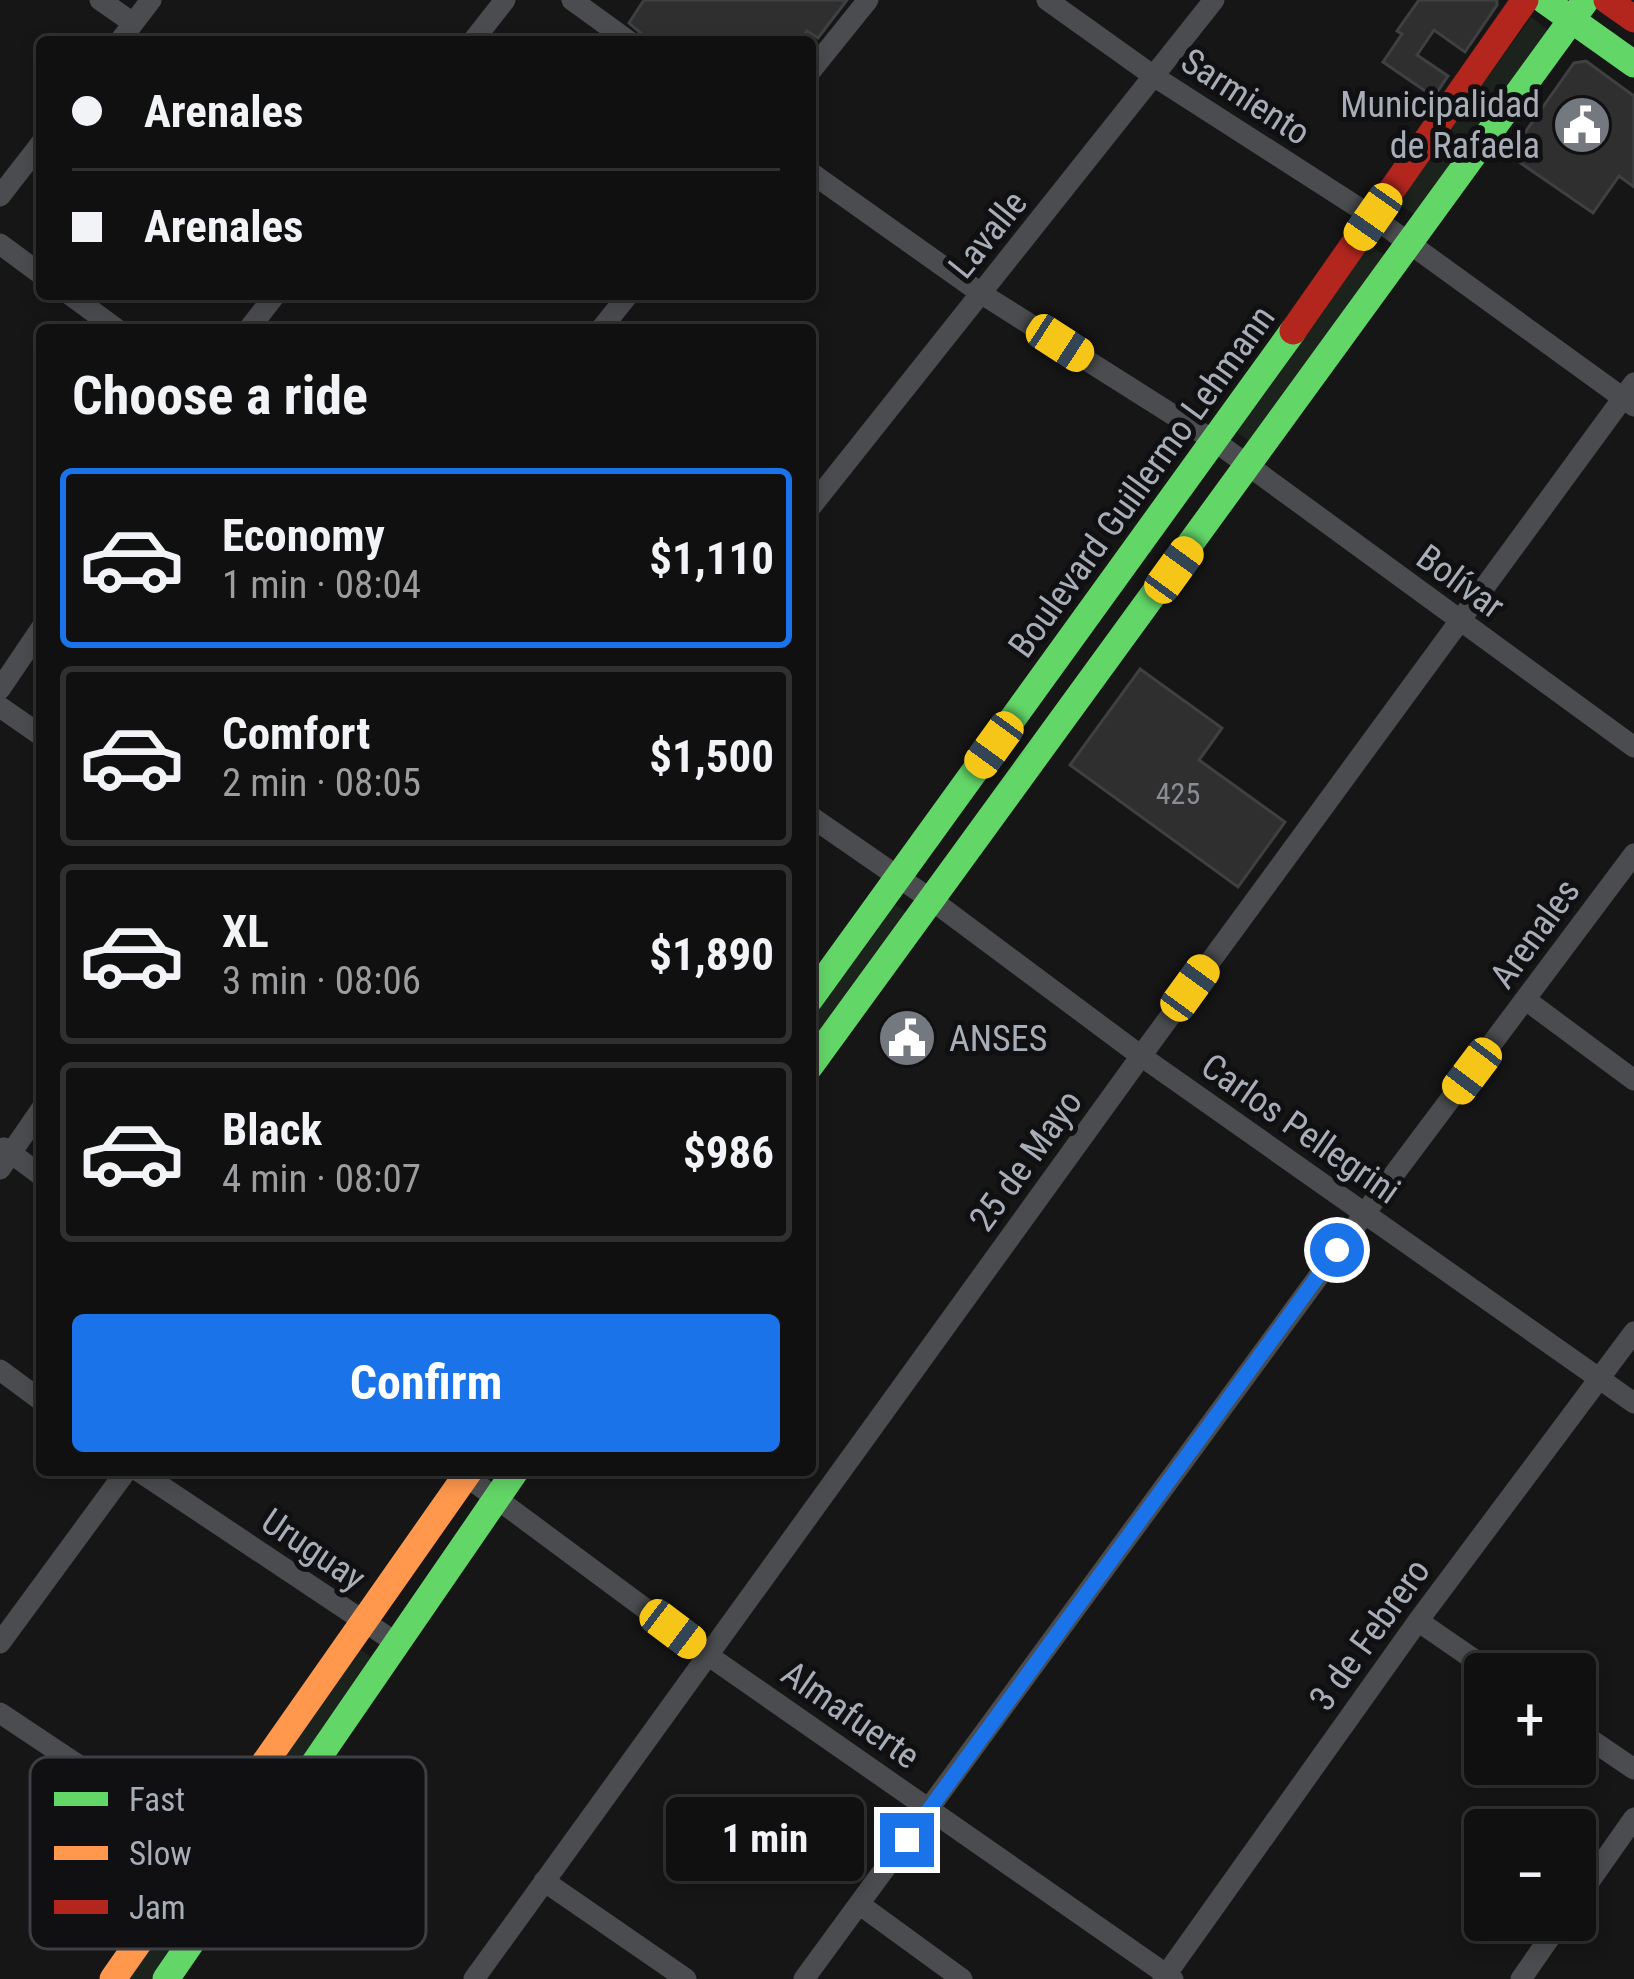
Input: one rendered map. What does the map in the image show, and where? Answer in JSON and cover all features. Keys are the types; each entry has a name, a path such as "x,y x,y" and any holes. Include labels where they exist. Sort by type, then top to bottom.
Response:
{"main road":[{"name":"Boulevard Guillermo Lehmann","path":"816,991 1216,442 1525,0"},
{"path":"1544,0 1579,10 1634,64"},
{"path":"1607,0 1634,19"},
{"path":"816,1058 1579,10"},
{"path":"1116,578 1150,604"},
{"path":"994,745 1027,769"},
{"path":"269,1757 462,1476"},
{"path":"317,1757 512,1476"},
{"path":"113,1979 134,1949"},
{"path":"166,1979 186,1949"}],"street":[{"path":"100,0 126,33 152,0"},
{"path":"477,36 505,0"},
{"path":"572,0 622,36"},
{"path":"816,65 868,0"},
{"name":"Sarmiento","path":"1047,0 1156,77 1373,217 1630,396"},
{"name":"Lavalle","path":"816,500 1214,0"},
{"path":"0,196 36,150"},
{"name":"Bolívar","path":"816,176 982,294 1216,442 1634,747"},
{"path":"0,244 36,271"},
{"path":"77,300 110,324"},
{"path":"253,324 271,300"},
{"path":"605,324 624,300"},
{"name":"25 de Mayo","path":"474,1979 1141,1055 1630,396"},
{"path":"0,689 36,636"},
{"path":"0,706 36,732"},
{"name":"Carlos Pellegrini","path":"816,820 1634,1403"},
{"name":"Arenales","path":"804,1979 1634,854"},
{"path":"1526,1000 1634,1080"},
{"path":"36,1116 4,1156 36,1173"},
{"name":"3 de Febrero","path":"1167,1978 1418,1621 1634,1332"},
{"path":"0,1370 36,1397"},
{"path":"0,1643 124,1476"},
{"name":"Uruguay","path":"146,1476 395,1642"},
{"name":"Almafuerte","path":"470,1476 709,1655 1167,1978"},
{"path":"1418,1621 1464,1653"},
{"path":"0,1713 68,1757"},
{"path":"1596,1743 1634,1769"},
{"path":"1596,1872 1634,1818"},
{"path":"544,1881 686,1979"},
{"path":"860,1904 962,1979"},
{"path":"1521,1979 1547,1941"}],"shaded area":[{"path":"1531,17 1549,31 1416,216 1397,203"},
{"path":"1368,244 1387,257 1253,444 1234,430"},
{"path":"891,901 910,915 816,1044 816,1004"},
{"path":"356,1646 375,1660 307,1757 279,1757"},
{"path":"148,1949 175,1949 155,1979 127,1979"}],"building":[{"path":"644,0 847,0 818,38 807,31 803,36 644,36 629,23"},
{"path":"1419,0 1497,0 1465,52 1434,30 1417,55 1448,76 1434,97 1383,62"},
{"name":"Municipalidad de Rafaela","path":"1586,61 1634,96 1634,187 1619,176 1593,213 1509,155 1574,63"},
{"path":"1140,669 1222,728 1199,760 1285,822 1238,887 1070,765"}],"traffic: fast":[{"path":"1544,0 1634,64"},
{"path":"816,1058 1586,0"},
{"path":"816,991 1293,331"},
{"path":"319,1757 512,1476"},
{"path":"166,1979 187,1949"}],"traffic: slow":[{"path":"269,1757 466,1476"},
{"path":"113,1979 134,1949"}],"traffic: jam":[{"path":"1293,331 1525,0"},
{"path":"1607,0 1634,19"}],"place":[{"name":"Municipalidad de Rafaela","path":"1582,125"},
{"name":"ANSES","path":"907,1038"}],"route":[{"path":"907,1840 1337,1250"}]}
